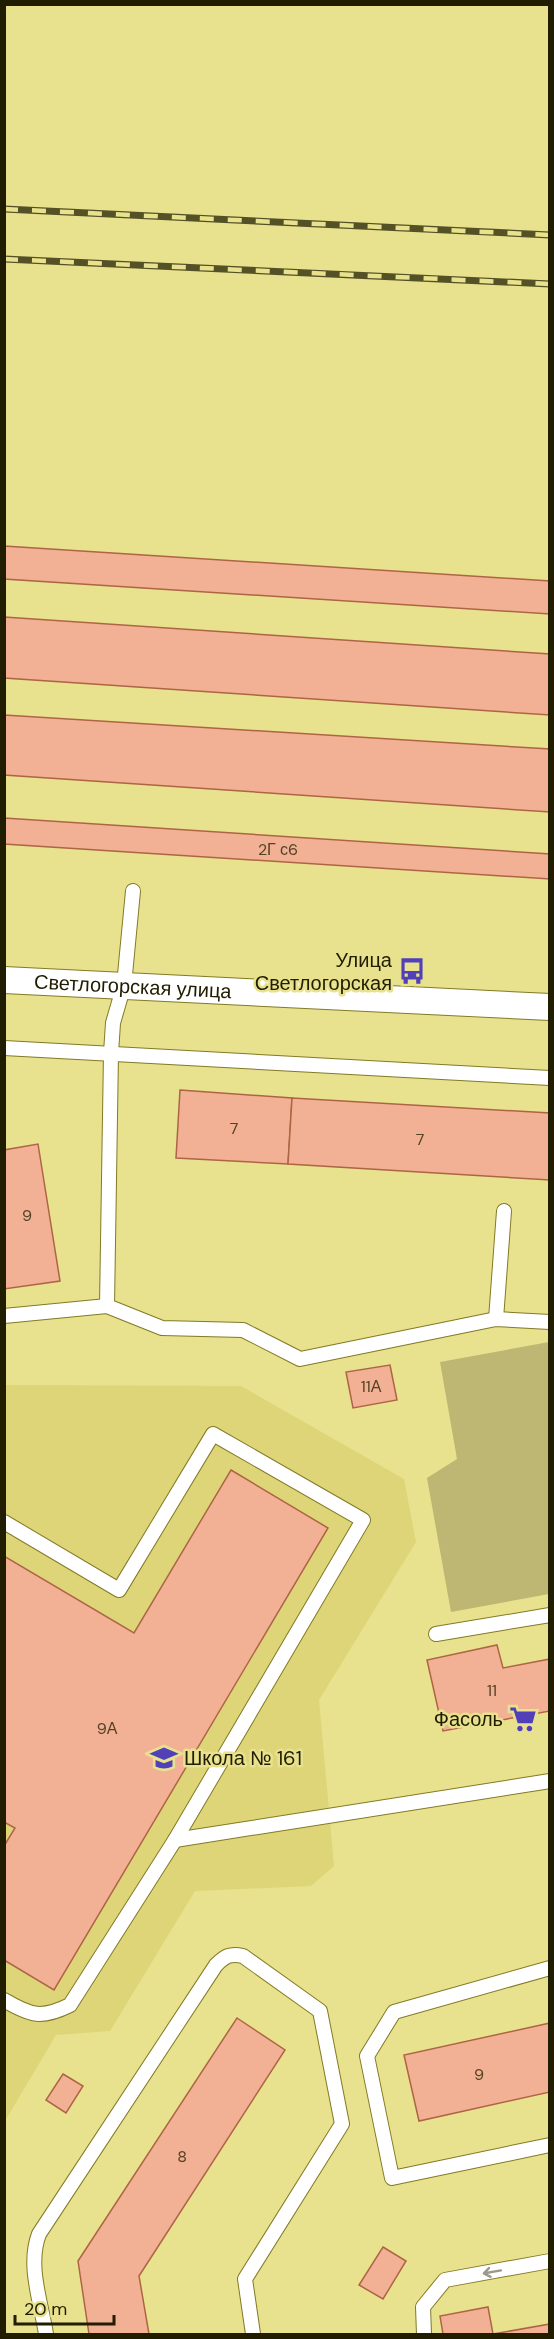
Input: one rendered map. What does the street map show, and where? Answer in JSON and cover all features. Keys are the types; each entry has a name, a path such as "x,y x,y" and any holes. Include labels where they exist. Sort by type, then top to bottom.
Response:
{"street":[{"name":"Светлогорская улица","path":"4,980 124,985 297,997 549,1007"}],"lane":[{"path":"107,1306 111,1053 113,1023 124,985 133,891"},
{"path":"4,1048 549,1078"},
{"path":"496,1319 504,1211"},
{"path":"4,1316 107,1306 162,1328 243,1330 300,1359 496,1319 549,1322"},
{"path":"4,1522 119,1590 213,1434 363,1520 175,1840 70,2005 50,2015 26,2013 4,2000"},
{"path":"436,1634 549,1615"},
{"path":"175,1840 549,1781"},
{"path":"46,2334 34,2264 34,2247 39,2234 216,1965 224,1956 233,1953 243,1956 320,2011 342,2124 244,2279 253,2334"},
{"path":"549,1968 394,2012 367,2055 392,2178 549,2145"},
{"path":"424,2334 423,2307 445,2280 549,2261"}],"shaded area":[{"path":"549,1342 549,1594 451,1612 427,1478 457,1459 440,1362"},
{"name":"Школа № 161","path":"5,1385 241,1386 404,1479 416,1542 319,1700 334,1866 311,1886 195,1891 110,2031 56,2035 5,2121"}],"building":[{"path":"4,546 550,581 550,614 4,579"},
{"path":"4,617 550,654 550,715 4,678"},
{"path":"4,715 550,749 550,812 4,775"},
{"path":"4,818 550,854 550,879 4,844"},
{"path":"180,1090 292,1098 288,1164 176,1158"},
{"path":"292,1098 550,1113 550,1180 288,1164"},
{"path":"38,1144 60,1281 4,1289 4,1150"},
{"path":"390,1365 397,1400 353,1408 346,1372"},
{"path":"231,1470 328,1528 54,1990 4,1960 4,1846 15,1828 4,1822 4,1556 134,1633"},
{"path":"497,1645 503,1668 550,1659 550,1711 443,1731 427,1660"},
{"path":"237,2018 285,2050 139,2276 149,2334 89,2334 78,2261"},
{"path":"550,2023 550,2092 419,2121 404,2055"},
{"path":"63,2074 83,2086 66,2113 46,2100"},
{"path":"383,2247 406,2261 383,2299 359,2285"},
{"path":"488,2307 493,2334 443,2334 440,2316"},
{"path":"550,2324 550,2334 493,2334"}],"railway":[{"path":"4,209 550,235"},
{"path":"4,259 550,284"}],"place":[{"name":"Улица Светлогорская","path":"412,971"},
{"name":"Фасоль","path":"523,1719"},
{"name":"Школа № 161","path":"164,1758"}]}
